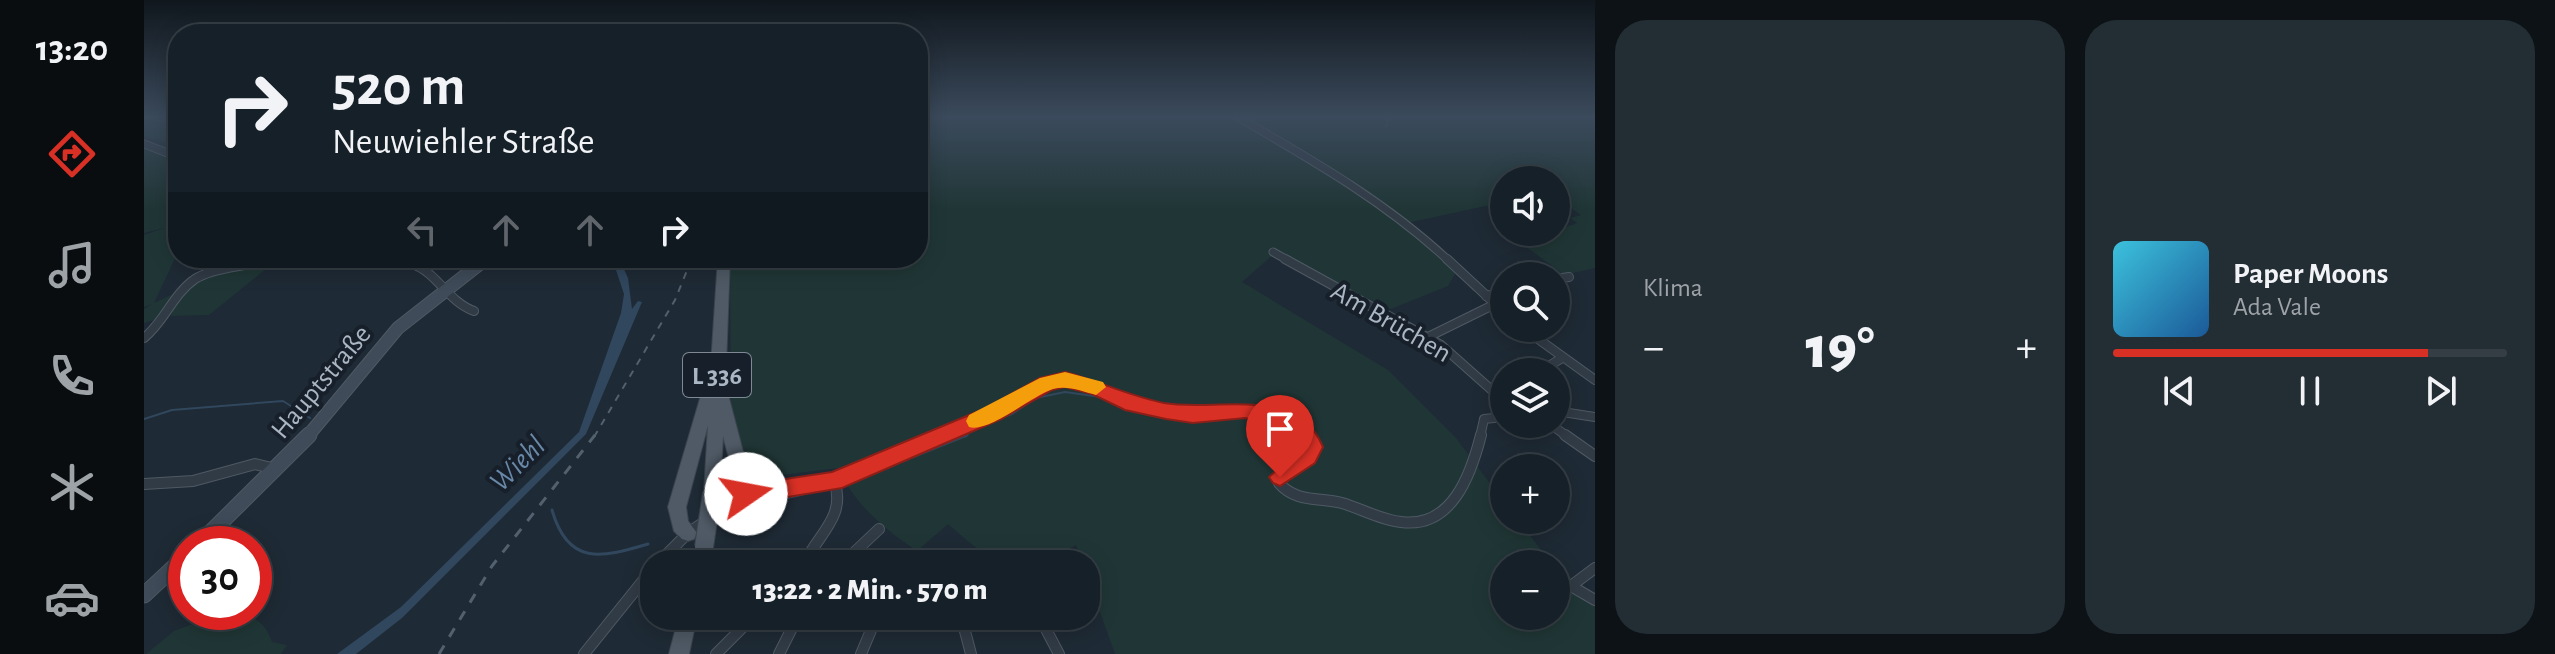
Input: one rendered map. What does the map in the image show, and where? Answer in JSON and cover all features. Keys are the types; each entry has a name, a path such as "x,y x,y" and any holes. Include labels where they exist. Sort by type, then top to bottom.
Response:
{"main road":[{"name":"L 336","path":"703,550 712,493 723,268"},
{"name":"L 336","path":"688,533 680,525 677,507 704,415 718,341"},
{"name":"L 336","path":"718,387 746,494"},
{"path":"679,654 685,630"}],"street":[{"path":"1290,148 1339,176 1438,251 1490,300"},
{"name":"Am Brüchen","path":"1273,252 1428,337 1490,387"},
{"path":"144,338 166,317 177,294 212,269 225,268"},
{"path":"420,268 443,294 474,311"},
{"name":"Hauptstraße","path":"218,526 279,469 398,328 475,268"},
{"path":"1486,296 1490,295"},
{"path":"1428,337 1490,306"},
{"path":"1541,342 1562,358"},
{"path":"1570,363 1595,380"},
{"path":"672,550 688,533 746,494 834,481 993,413 1047,383 1065,380 1097,388 1125,402 1166,411 1193,415 1245,410 1274,415 1307,434 1312,447 1307,457 1280,477 1279,483 1292,496 1339,503 1401,523 1424,522 1440,515 1464,485 1473,466 1484,419 1490,418"},
{"path":"1570,413 1595,417"},
{"path":"1569,438 1595,456"},
{"path":"1585,450 1595,444"},
{"path":"144,484 193,481 255,464 279,469"},
{"path":"813,550 837,515 840,497 834,481"},
{"path":"857,550 879,529"},
{"path":"1595,568 1571,586 1595,600"},
{"path":"144,595 168,573"},
{"path":"584,654 595,636 640,584"},
{"path":"716,654 740,630"},
{"path":"779,654 791,630"},
{"path":"861,654 871,630"},
{"path":"965,630 971,654"},
{"path":"1046,630 1059,654"}],"green space":[{"path":"144,148 151,148 168,154 168,268 170,268 154,303 173,294 165,317 144,323 144,309 152,304 144,307 144,235 164,228 144,233"},
{"path":"928,148 1595,148 1595,268 1570,274 1570,262 1547,262 1525,246 1570,246 1570,226 1577,223 1570,218 1581,215 1570,208 1570,166 1490,166 1490,205 1407,223 1458,269 1448,286 1391,309 1273,255 1242,282 1388,370 1456,438 1490,483 1490,534 1529,534 1541,550 1490,550 1490,630 1570,630 1570,577 1595,594 1595,654 1115,654 1100,612 1100,550 1078,550 1076,545 1066,550 979,550 948,524 916,550 882,525 862,505 839,468 747,479 731,402 730,268 928,268"},
{"path":"267,268 209,315 171,316 188,288 224,270"},
{"path":"267,630 272,642 287,645 281,654 146,654 174,631"}],"water":[{"path":"615,268 624,268 628,278 632,309 638,301 642,302 586,434 402,618 356,654 337,654 401,607 579,432 621,313 624,294"}],"waterway":[{"path":"967,435 975,427 1012,414 1036,398 1065,392 1108,398"},
{"path":"144,419 172,410 283,401 310,418"},
{"path":"845,484 967,435"},
{"path":"755,506 826,488"},
{"path":"729,514 742,509"},
{"path":"552,510 567,541 588,553 615,552 648,544"}],"railway":[{"path":"594,437 675,300 688,268"},
{"path":"439,654 492,566 595,435"}],"slow traffic":[{"path":"976,421 1047,383 1065,380 1096,387"}],"route":[{"path":"746,494 834,481 993,413 1047,383 1065,380 1097,388 1125,402 1166,411 1193,415 1245,410 1274,415 1307,434 1312,447 1307,457 1280,477"}],"water label":[{"name":"Wiehl","path":"517,463"}]}
